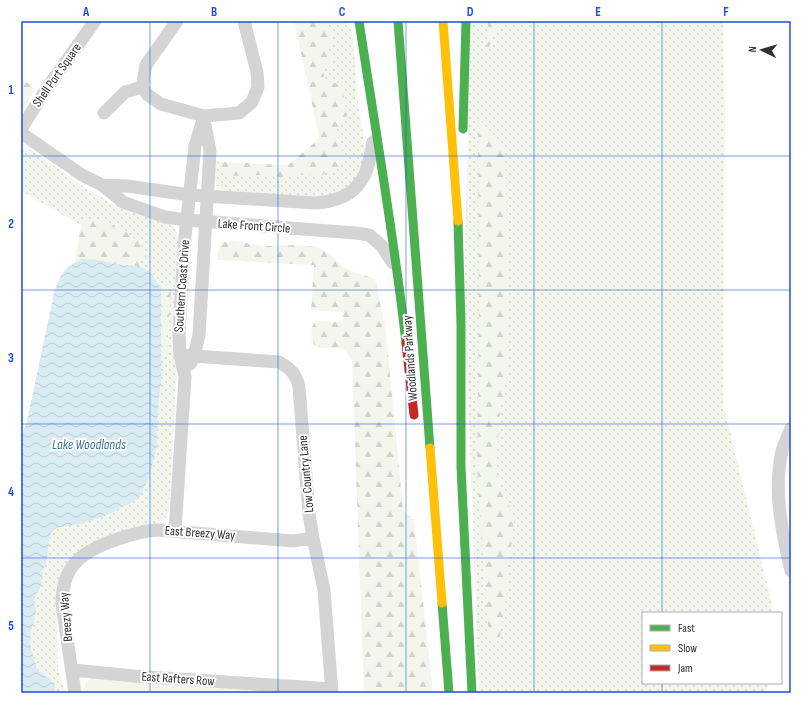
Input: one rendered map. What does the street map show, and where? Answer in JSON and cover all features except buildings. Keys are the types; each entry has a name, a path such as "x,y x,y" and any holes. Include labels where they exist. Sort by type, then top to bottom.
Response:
{"main road":[{"path":"359,21 398,271 415,424"},
{"name":"Woodlands Parkway","path":"398,21 449,693"},
{"path":"443,21 458,225 461,325 461,467 472,693"},
{"path":"458,225 466,21"},
{"path":"430,565 436,627 446,663"}],"street":[{"name":"Shell Port Square","path":"21,129 47,88 94,21"},
{"path":"177,21 146,65 142,87 148,95 161,104 204,116 239,114 252,102 258,87 257,72 244,21"},
{"path":"104,113 125,92 142,87"},
{"name":"Southern Coast Drive","path":"175,532 185,377 180,355 179,333 187,220 195,146 204,116"},
{"name":"Southern Coast Drive","path":"185,377 194,356 199,335 210,151 204,116"},
{"name":"Lake Front Circle","path":"102,185 127,186 190,195 315,203 329,202 350,192 361,182 366,171 375,130"},
{"name":"Lake Front Circle","path":"21,133 82,175 102,185 123,202 165,217 187,220 369,235 381,245 398,271"},
{"name":"Low Country Lane","path":"180,355 279,362 288,367 296,377 299,387 309,514 324,590 332,691"},
{"path":"791,428 782,451 779,478 779,509 785,547 791,571"},
{"name":"East Breezy Way","path":"90,550 144,531 157,530 293,540 313,538"},
{"name":"Breezy Way","path":"75,693 62,604 62,591 66,577 72,567 90,550"},
{"name":"East Rafters Row","path":"72,670 332,691"}],"green space":[{"path":"294,21 325,21 333,37 328,48 334,64 323,70 325,80 342,85 347,117 336,129 345,163 317,178 303,171 285,179 263,175 233,176 221,171 221,162 288,165 319,139"},
{"path":"325,21 351,21 351,23 348,24 349,27 351,27 358,103 364,138 363,164 357,177 346,188 326,197 226,191 217,186 213,171 214,161 221,162 221,171 233,176 263,175 284,179 303,171 336,129 323,70 334,64 328,48 333,37"},
{"path":"471,21 723,21 725,112 723,403 774,612 642,612 642,684 769,684 765,693 479,693 464,286"},
{"path":"488,21 501,21 487,51"},
{"path":"21,78 35,90 21,110"},
{"path":"478,118 505,147 509,363 499,418 496,473 514,519 505,605 499,642 489,637 477,469 479,309"},
{"path":"27,149 33,151 88,190 111,203 136,214 168,223 173,226 176,230 183,258 169,511 166,518 157,524 73,555 56,587 58,668 66,693 55,693 54,684 37,669 30,646 30,637 36,611 34,602 41,586 51,533 57,528 103,517 145,488 157,446 158,406 161,384 160,355 169,354 168,286 161,287 149,271 139,266 139,261 141,259 89,219 81,225 21,191 21,150"},
{"path":"89,219 107,223 124,231 138,242 147,258 139,261 139,266 107,263 88,259 75,262 81,225"},
{"path":"233,241 263,246 301,245 316,247 329,253 342,266 375,279 386,332 403,510 414,520 433,693 364,693 352,360 346,351 335,348 320,348 316,346 311,336 312,328 316,321 342,322 343,312 311,310 314,265 217,260 220,243"},
{"path":"168,286 171,294 168,332 169,354 160,355 161,287"},
{"path":"91,678 310,693 83,693 86,682"}],"water":[{"name":"Lake Woodlands","path":"82,259 94,259 115,264 139,266 149,271 161,287 161,384 158,406 157,446 149,478 140,496 132,502 103,517 79,524 57,528 51,533 41,586 34,602 36,611 30,637 30,645 37,669 55,684 55,693 21,693 21,438 27,421 54,293 58,281 71,265"}],"traffic: fast":[{"path":"359,21 390,222 406,343"},
{"path":"398,21 430,448"},
{"path":"463,129 466,21"},
{"path":"458,221 461,325 461,467 472,693"},
{"path":"442,603 449,693"}],"traffic: slow":[{"path":"443,21 458,221"},
{"path":"430,448 442,603"}],"traffic: jam":[{"path":"406,343 414,415"}]}
